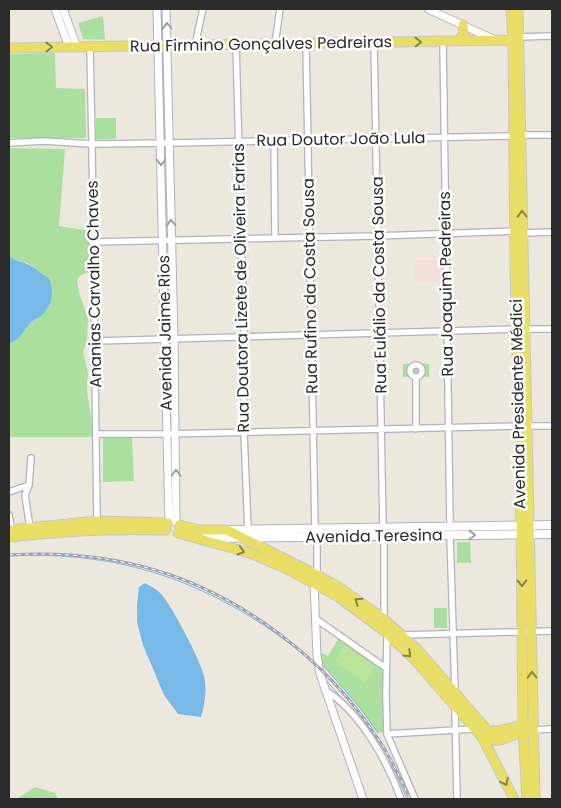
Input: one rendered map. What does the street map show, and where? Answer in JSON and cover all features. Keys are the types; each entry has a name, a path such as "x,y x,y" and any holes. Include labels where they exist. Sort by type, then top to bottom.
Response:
{"main road":[{"name":"Avenida Presidente Médici","path":"511,9 516,39"},
{"name":"Avenida Presidente Médici","path":"518,9 516,39 516,136 526,530 527,632 523,728 527,799"},
{"path":"457,41 464,35 463,25"},
{"name":"Rua Firmino Gonçalves Pedreiras","path":"9,48 443,42 516,39"},
{"path":"10,532 30,528 97,522 173,526 200,530 227,530 287,565 315,579 340,588 384,619 417,649 456,698 474,729 482,737 514,799"},
{"name":"Avenida Teresina","path":"526,530 552,525"},
{"path":"10,532 173,526 196,538 287,565"},
{"path":"410,527 410,536"},
{"name":"Avenida Teresina","path":"227,530 341,533 384,532 410,527 450,531"},
{"name":"Avenida Teresina","path":"384,532 410,536 450,531 526,530 552,534"},
{"name":"Avenida Teresina","path":"196,538 242,538 316,533"},
{"path":"315,579 387,634 490,732 533,727"},
{"name":"Avenida Presidente Médici","path":"527,632 535,799"},
{"path":"482,737 500,740 523,728"}],"street":[{"path":"55,9 73,47"},
{"path":"64,9 73,47"},
{"name":"Avenida Jaime Rios","path":"157,9 168,96 170,143 176,434 173,526"},
{"name":"Avenida Jaime Rios","path":"166,9 160,95 161,194 167,434 173,526"},
{"path":"195,45 203,9"},
{"path":"275,44 280,9"},
{"path":"428,9 493,39"},
{"name":"Rua Firmino Gonçalves Pedreiras","path":"516,39 552,36"},
{"name":"Rua Eulálio da Costa Sousa","path":"374,42 384,532 384,619"},
{"name":"Rua Joaquim Pedreiras","path":"443,42 450,531 456,698 457,799"},
{"name":"Rua Rufino da Costa Sousa","path":"306,43 318,666 363,799"},
{"name":"Rua Doutora Lizete de Oliveira Farias","path":"236,45 244,335 244,432 248,530"},
{"name":"Ananias Carvalho Chaves","path":"90,47 97,522"},
{"path":"160,95 168,96"},
{"name":"Rua Doutor João Lula","path":"170,143 552,135"},
{"path":"274,140 275,237"},
{"path":"9,144 43,141 92,144 170,143"},
{"path":"161,194 170,194"},
{"path":"92,242 552,232"},
{"path":"95,341 244,335 552,329"},
{"path":"416,377 416,429"},
{"path":"96,434 552,426"},
{"path":"30,528 25,495 29,485 31,458"},
{"path":"9,492 29,485"},
{"path":"9,515 10,532"},
{"path":"316,619 386,668"},
{"path":"402,636 552,631"},
{"path":"387,634 387,734 415,799"},
{"path":"325,689 344,705 358,721 385,762 401,799"},
{"path":"533,727 552,730"},
{"path":"387,734 474,729"}],"shaded area":[{"path":"415,260 442,260 442,281 415,281"}],"green space":[{"path":"103,16 105,40 83,39 78,23"},
{"path":"55,53 56,88 85,89 86,138 9,138 9,54"},
{"path":"96,118 116,118 116,139 96,139"},
{"path":"9,148 65,149 59,226 91,231 89,272 81,275 77,280 79,293 88,318 87,342 83,352 88,373 87,391 94,437 9,437 9,343 19,337 31,322 42,315 43,293 41,277 37,270 31,265 9,259"},
{"path":"403,364 429,364 429,377 403,377"},
{"path":"103,438 132,438 134,481 103,482"},
{"path":"457,542 470,542 471,563 457,563"},
{"path":"434,608 447,608 447,628 434,628"},
{"path":"339,638 383,669 384,732 378,733 360,708 320,661 320,652 328,656"},
{"path":"345,645 376,667 365,683 334,661"},
{"path":"35,787 55,793 58,799 17,799"}],"water":[{"path":"11,257 30,265 49,278 52,298 46,311 30,323 18,338 9,343 9,259"},
{"path":"145,583 158,591 166,600 192,646 202,669 205,686 201,717 178,714 164,695 143,645 137,622 137,605 139,587"}],"waterway":[{"path":"9,556 50,556 89,559 126,565 162,575 198,589 232,606 265,626 298,650"},
{"path":"322,664 360,708 378,733"},
{"path":"325,679 360,719"},
{"path":"374,739 395,772 407,799"}],"railway":[{"path":"9,555 83,556 137,565 188,581 220,596 250,614 280,634 307,657 356,708 386,751 410,799"}]}
